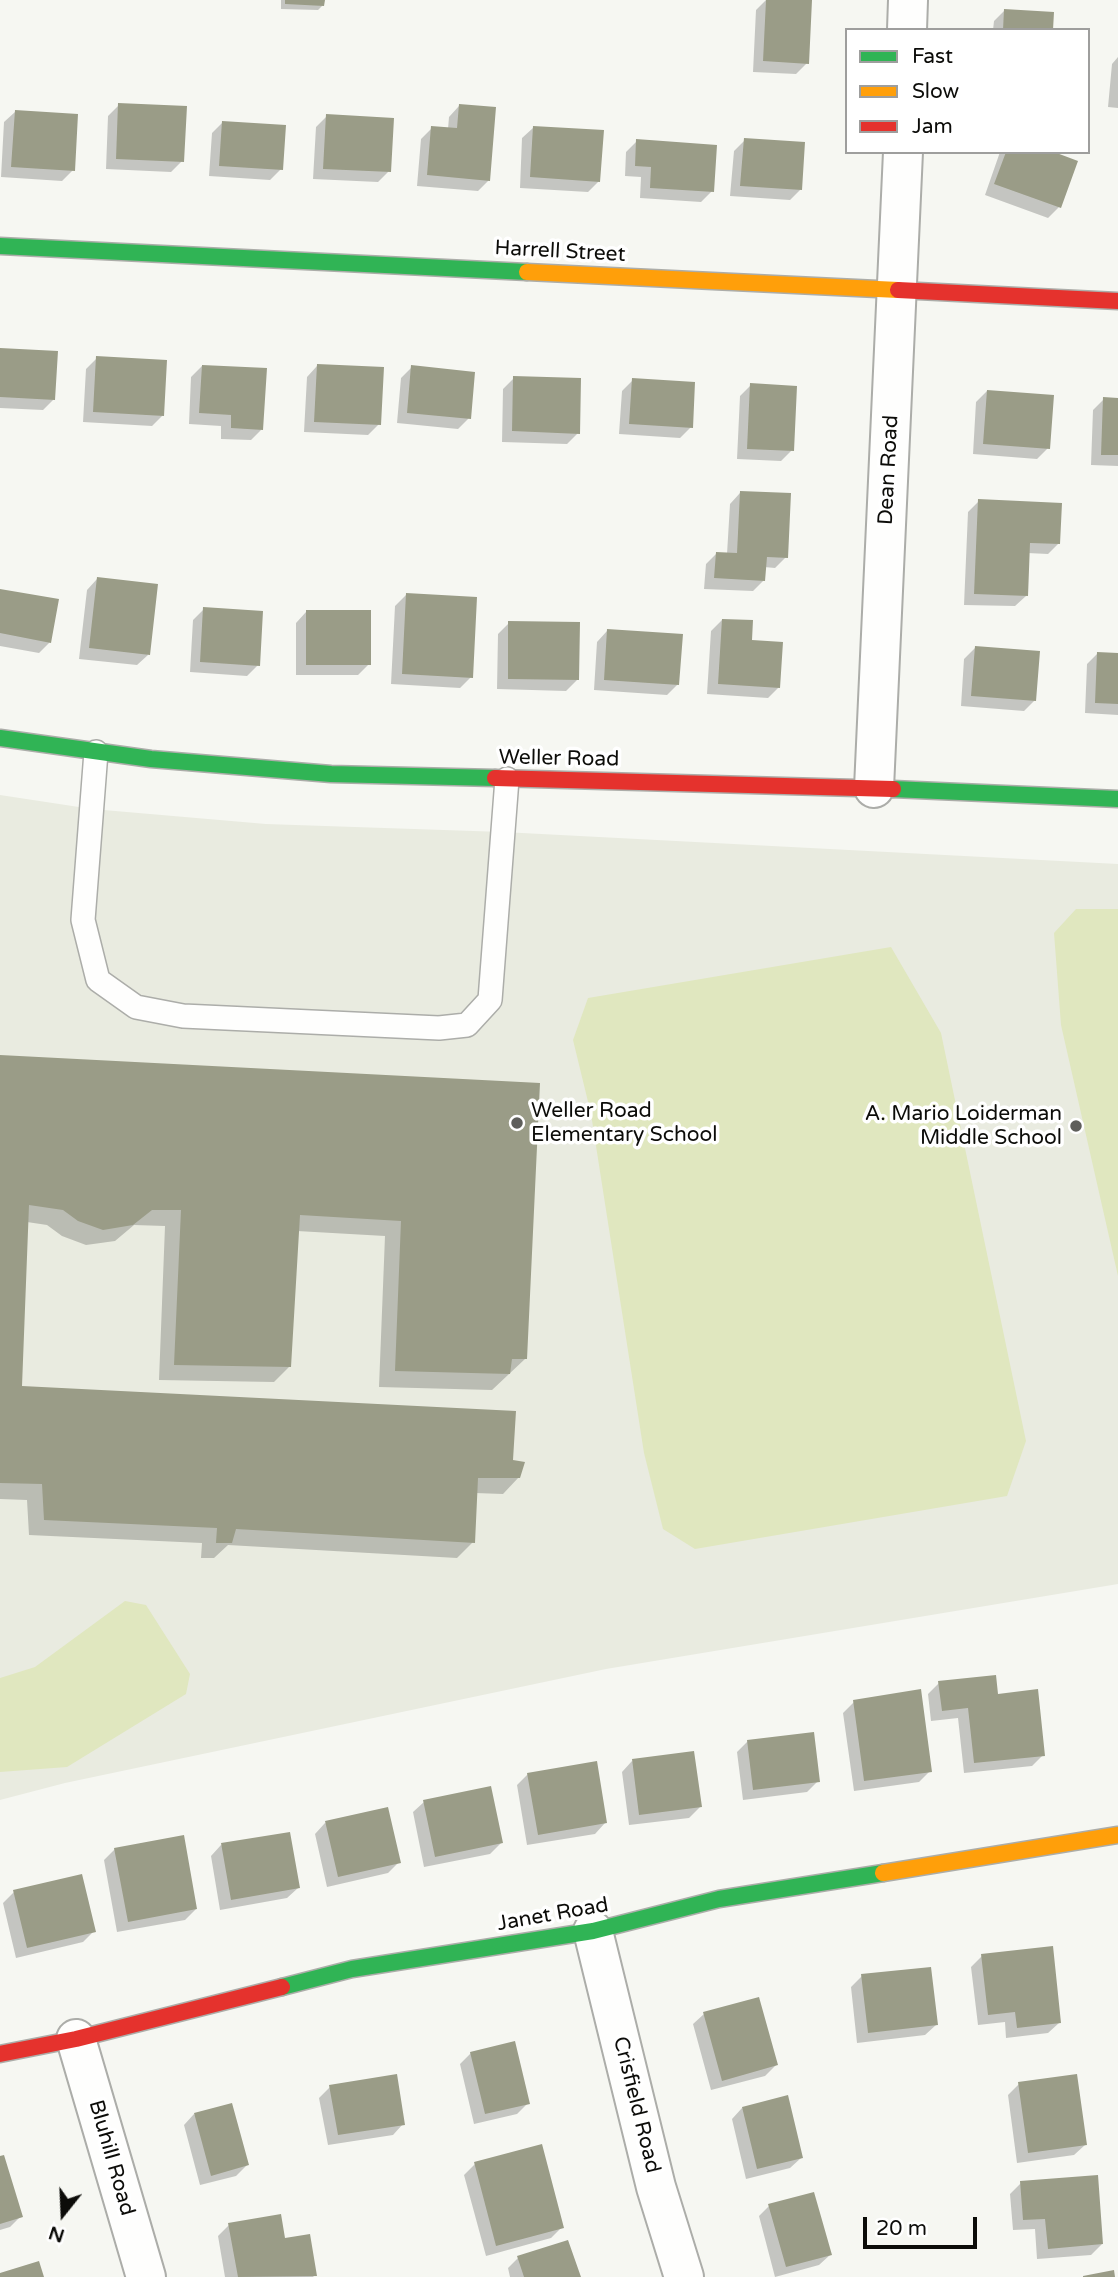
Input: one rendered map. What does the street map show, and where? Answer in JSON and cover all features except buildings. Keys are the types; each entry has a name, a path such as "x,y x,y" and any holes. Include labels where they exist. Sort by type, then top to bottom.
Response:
{"street":[{"path":"907,28 908,0"},
{"name":"Dean Road","path":"874,788 903,154"},
{"name":"Harrell Street","path":"0,246 1118,301"},
{"name":"Weller Road","path":"0,738 150,759 331,774 874,788 1118,799"},
{"name":"Janet Road","path":"0,2054 76,2039 352,1969 593,1931 719,1899 1118,1835"},
{"name":"Crisfield Road","path":"593,1931 656,2188 684,2277"},
{"name":"Bluhill Road","path":"76,2039 146,2277"}],"lane":[{"path":"96,752 83,920 97,980 136,1007 183,1016 439,1028 467,1026 490,1000 507,779"}],"shaded area":[{"name":"Weller Road Elementary School","path":"0,795 92,809 266,824 503,832 1118,864 1118,1584 606,1669 65,1783 0,1800"}],"green space":[{"path":"1076,909 1118,909 1118,1276 1061,1025 1054,933"},
{"path":"891,947 941,1033 1026,1441 1007,1496 695,1549 663,1529 644,1453 591,1114 573,1040 588,998"},
{"path":"125,1601 146,1605 190,1674 186,1694 67,1767 0,1772 0,1678 35,1667"}],"traffic: fast":[{"path":"0,246 527,272"},
{"path":"0,738 151,759 331,774 495,778"},
{"path":"893,789 1118,799"},
{"path":"282,1987 352,1969 593,1931 719,1899 883,1873"}],"traffic: slow":[{"path":"527,272 898,290"},
{"path":"883,1873 1118,1835"}],"traffic: jam":[{"path":"898,290 1118,301"},
{"path":"495,778 893,789"},
{"path":"0,2054 76,2039 282,1987"}],"place":[{"name":"Weller Road Elementary School","path":"517,1123"},
{"name":"A. Mario Loiderman Middle School","path":"1076,1126"}]}
